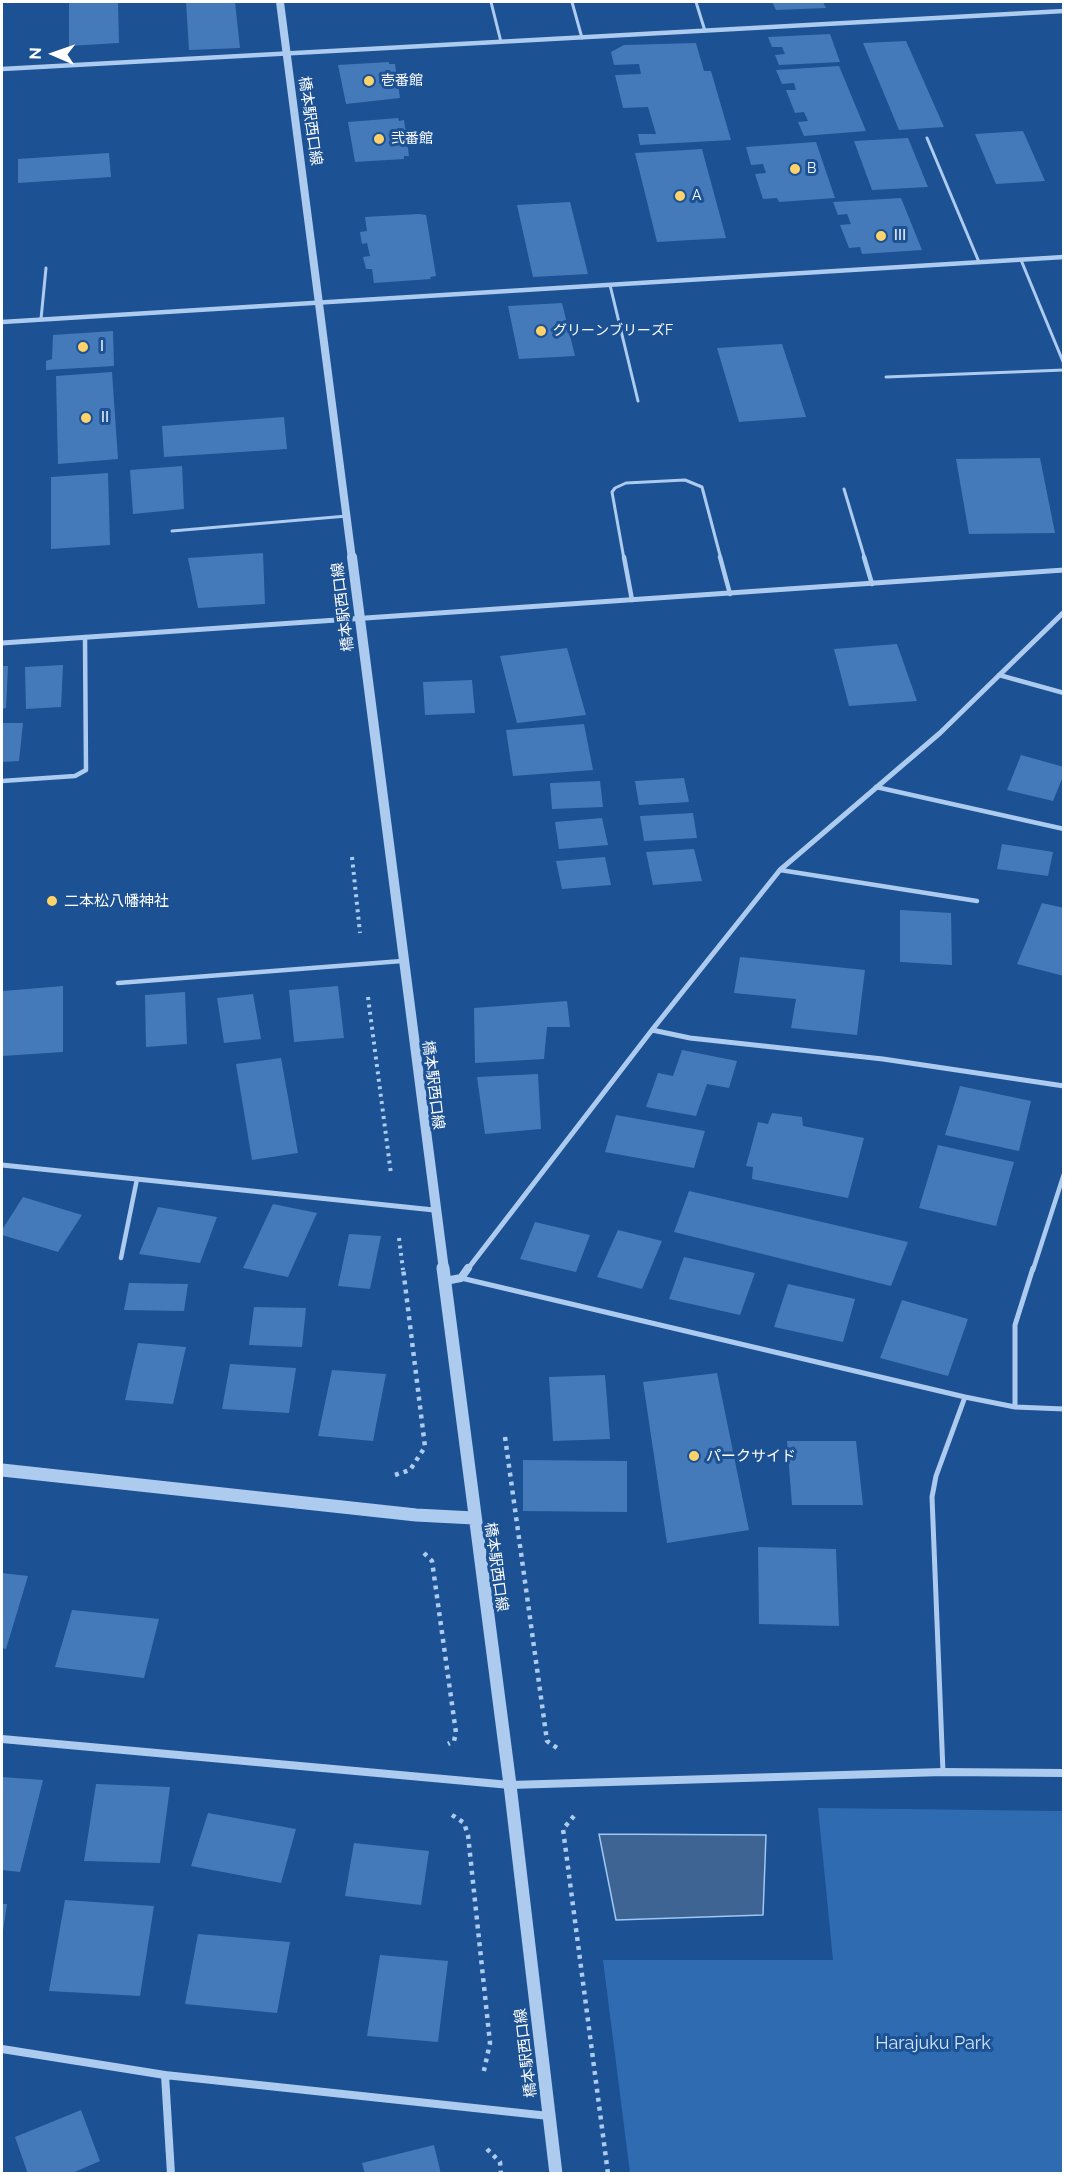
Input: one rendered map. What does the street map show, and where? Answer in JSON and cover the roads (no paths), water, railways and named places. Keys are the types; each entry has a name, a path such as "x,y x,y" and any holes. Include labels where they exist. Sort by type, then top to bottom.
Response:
{"street":[{"name":"橋本駅西口線","path":"280,2 434,1210 510,1785 556,2174"},
{"path":"2,69 1064,11"},
{"path":"2,322 1064,257"},
{"path":"2,642 1064,570"},
{"path":"445,1281 461,1278 652,1030 780,870 940,733 1064,612"},
{"path":"652,1030 690,1038 882,1059 1064,1086"},
{"path":"2,1165 434,1210"},
{"path":"2,1470 404,1513 474,1518"},
{"path":"2,1739 510,1785 943,1773 1064,1773"},
{"path":"2,2049 165,2075 549,2116"},
{"path":"165,2075 171,2174"}],"lane":[{"path":"491,2 501,42"},
{"path":"572,2 582,38"},
{"path":"696,2 705,31"},
{"path":"927,138 979,262"},
{"path":"1021,260 1064,364"},
{"path":"41,319 46,268"},
{"path":"610,285 638,401"},
{"path":"886,377 1064,370"},
{"path":"633,600 612,492 626,483 686,480 702,488 730,594"},
{"path":"844,489 872,584"},
{"path":"172,531 347,516"},
{"path":"2,781 75,776 86,770 85,637"},
{"path":"999,675 1064,693"},
{"path":"875,787 1064,829"},
{"path":"780,870 977,901"},
{"path":"118,983 402,961"},
{"path":"1015,1407 1015,1325 1064,1174"},
{"path":"121,1258 137,1179"},
{"path":"461,1278 965,1397 1015,1407 1064,1409"},
{"path":"943,1773 932,1497 936,1476 965,1397"}],"place":[{"name":"壱番館","path":"369,81"},
{"name":"弐番館","path":"379,139"},
{"name":"B","path":"795,169"},
{"name":"A","path":"680,196"},
{"name":"Ⅲ","path":"881,236"},
{"name":"グリーンブリーズF","path":"541,331"},
{"name":"Ⅰ","path":"83,347"},
{"name":"Ⅱ","path":"86,418"},
{"name":"二本松八幡神社","path":"52,901"},
{"name":"パークサイド","path":"694,1456"}],"park label":[{"name":"Harajuku Park","path":"933,2044"}]}
